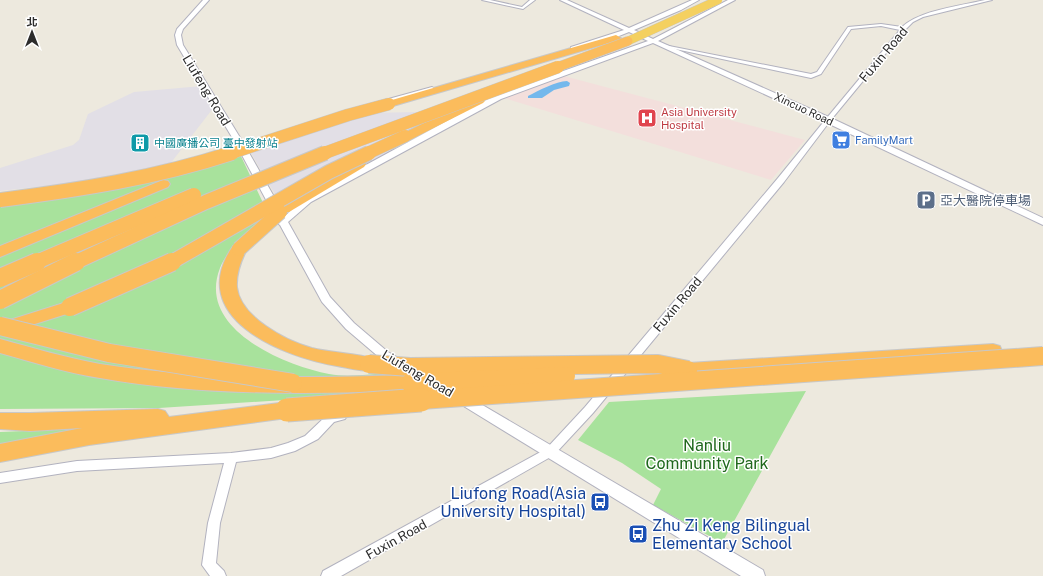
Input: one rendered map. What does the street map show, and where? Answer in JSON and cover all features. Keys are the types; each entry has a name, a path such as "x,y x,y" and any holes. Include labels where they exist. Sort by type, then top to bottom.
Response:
{"highway":[{"path":"0,330 70,307 177,260 329,172 362,155 476,102 668,18 705,0"},
{"path":"0,200 82,189 171,171 205,162 348,115 624,37 677,20 718,0"},
{"path":"0,278 130,221 285,158 394,117 624,37"},
{"path":"0,300 142,230 249,184 624,37"},
{"path":"0,252 163,184 317,127 389,104"},
{"path":"405,136 284,209 268,220 239,249 229,276 229,291 233,302 242,315 260,331 295,349 330,358 369,364 410,367 658,364 688,370"},
{"path":"0,326 109,353 293,383"},
{"path":"0,346 64,363 145,377 192,382 342,385 395,384 688,370 1043,347"},
{"path":"0,424 288,410 1043,356"},
{"path":"0,453 89,436 288,410"},
{"path":"0,421 30,422"}],"street":[{"name":"Liufeng Road","path":"206,0 180,29 178,35 180,45 240,144 282,223 326,299 350,326 384,355 470,402 550,452 757,576"},
{"path":"484,0 523,8 533,0"},
{"name":"Xincuo Road","path":"563,0 624,37 653,41 666,46 828,120 1043,222"},
{"path":"240,144 345,111 520,66 612,37 624,37 696,0"},
{"path":"282,223 308,200 498,97 558,74 653,41 732,0"},
{"name":"Fuxin Road","path":"328,576 550,452 589,410 776,186 903,29 911,21 922,16 990,0"},
{"path":"666,46 811,76 819,73 850,28 881,26 903,29"},
{"path":"0,478 77,466 231,458 274,453 310,438 331,417 470,402"},
{"path":"219,576 209,565 214,523 231,458"}],"shaded area":[{"name":"Asia University Hospital","path":"560,75 805,140 771,180 501,97"},
{"path":"202,86 214,107 170,164 71,183 0,191 0,168 73,145 79,140 88,114 134,92"},
{"path":"472,111 287,215 251,153 365,113"}],"green space":[{"path":"239,152 264,205 272,213 250,231 229,252 220,268 216,290 221,309 232,326 268,353 290,362 310,369 338,375 348,376 386,373 405,374 444,402 330,397 159,408 0,409 0,333 104,287 62,303 0,323 0,206"},
{"name":"Nanliu Community Park","path":"806,391 722,543 653,505 661,489 622,463 578,440 609,402"},
{"path":"97,428 0,449 0,432"}],"water":[{"path":"567,81 570,83 569,86 554,90 542,98 528,98 528,96 547,87"}],"place":[{"name":"Asia University Hospital","path":"647,118"},
{"name":"FamilyMart","path":"841,140"},
{"name":"中國廣播公司 臺中發射站","path":"140,143"},
{"name":"亞大醫院停車場","path":"926,200"},
{"name":"Liufong Road(Asia University Hospital)","path":"600,502"},
{"name":"Zhu Zi Keng Bilingual Elementary School","path":"638,534"}]}
